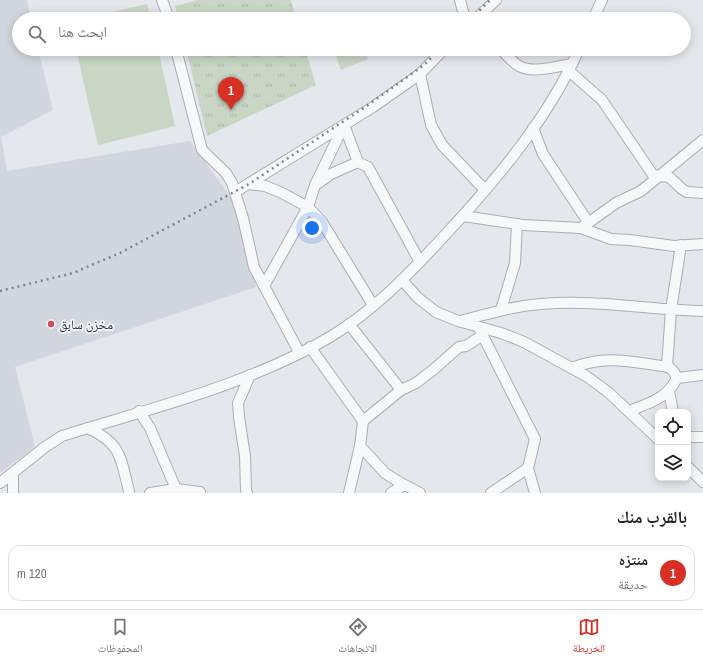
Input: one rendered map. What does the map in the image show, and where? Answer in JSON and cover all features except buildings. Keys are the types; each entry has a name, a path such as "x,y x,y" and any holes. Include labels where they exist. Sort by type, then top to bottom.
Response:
{"street":[{"path":"162,0 166,12"},
{"path":"460,0 463,12"},
{"path":"483,12 496,0"},
{"path":"596,12 602,0"},
{"path":"178,56 202,150 226,173 235,192 243,218 254,267 299,352"},
{"path":"235,192 344,125 420,74 437,56"},
{"path":"507,56 518,66 526,68 537,69 570,67 602,100 653,175 659,177 669,177 687,192 703,193"},
{"path":"0,483 45,446 62,436 250,375 330,337 349,324 374,305 402,280 485,190 534,128 576,56"},
{"path":"420,74 431,125 442,145 485,190"},
{"path":"264,286 308,207 315,185 344,125"},
{"path":"344,125 358,162 368,167 420,262"},
{"path":"534,128 543,154 585,225"},
{"path":"585,225 616,203 641,191 703,140"},
{"path":"315,185 331,174 358,162"},
{"path":"249,184 265,186 308,207 322,222 374,305"},
{"path":"462,216 517,224 585,225 611,239 681,245 703,244"},
{"path":"501,310 515,263 517,224"},
{"path":"667,367 671,310 681,245"},
{"path":"402,280 418,298 436,312 480,331 501,333 524,342 570,368 608,392 655,436"},
{"path":"458,321 501,310 541,304 588,303 671,310 703,310"},
{"path":"349,324 401,390"},
{"path":"363,421 401,390 416,383 459,347 466,346 480,331"},
{"path":"480,331 535,439 528,468 535,493"},
{"path":"310,347 363,421 360,446 349,493"},
{"path":"570,368 590,361 613,359 667,367 674,372 677,378"},
{"path":"629,411 658,400 669,391 677,378 703,374"},
{"path":"247,493 245,456 238,403 250,375"},
{"path":"669,391 672,409"},
{"path":"139,411 150,428 176,489"},
{"path":"88,428 107,438 116,449 121,458 131,492"},
{"path":"691,437 703,437"},
{"path":"360,446 385,473 420,493"},
{"path":"491,493 528,468"},
{"path":"691,470 703,482"},
{"path":"13,473 13,493"},
{"path":"391,493 404,485"},
{"path":"150,493 176,489 200,492"}],"shaded area":[{"path":"0,0 27,0 30,12 12,12 12,56 40,56 53,110 1,137 7,171 190,141 238,207 256,287 15,367 35,447 0,473"}],"green space":[{"path":"198,0 291,0 294,12 177,12 175,6"},
{"path":"147,4 149,12 112,12"},
{"path":"78,56 160,56 175,126 98,145"},
{"path":"188,56 307,56 316,85 207,136"},
{"path":"336,56 367,56 368,59 341,70"}],"railway":[{"path":"478,12 490,0"},
{"path":"0,291 73,273 120,253 249,184 368,105 424,65 433,56"}],"place":[{"name":"منتزه","path":"231,110"},
{"name":"مخزن سابق","path":"51,324"}]}
